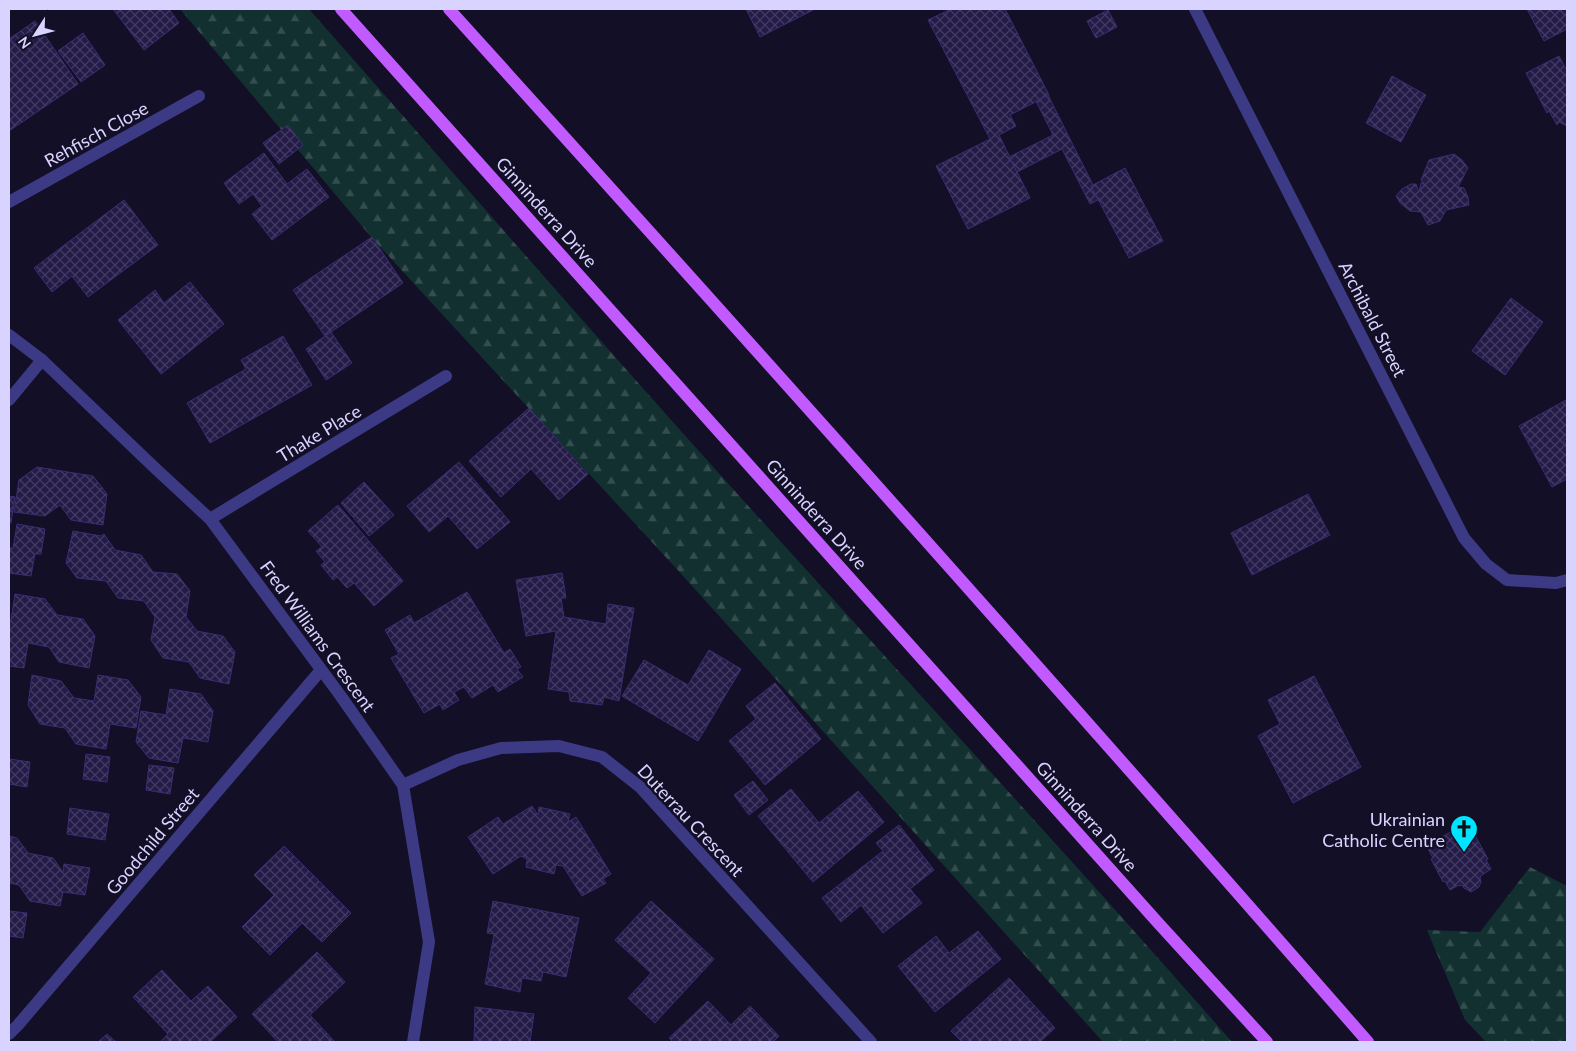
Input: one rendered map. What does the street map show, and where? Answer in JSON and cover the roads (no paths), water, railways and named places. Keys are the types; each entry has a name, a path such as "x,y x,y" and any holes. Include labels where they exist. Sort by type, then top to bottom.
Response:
{"main road":[{"name":"Ginninderra Drive","path":"341,9 1267,1042"},
{"path":"449,9 728,317 1225,877 1368,1042"}],"street":[{"name":"Archibald Street","path":"1195,9 1464,538 1486,564 1507,580 1556,583 1567,580"},
{"name":"Rehfisch Close","path":"9,202 200,96"},
{"name":"Fred Williams Crescent","path":"9,335 42,360 210,519 403,785 429,942 413,1042"},
{"path":"9,400 42,360"},
{"name":"Thake Place","path":"210,519 446,376"},
{"name":"Goodchild Street","path":"9,1034 321,670"},
{"name":"Duterrau Crescent","path":"403,785 458,760 501,748 559,746 602,757 640,787 871,1042"}],"place":[{"name":"Ukrainian Catholic Centre","path":"1464,853"}]}
